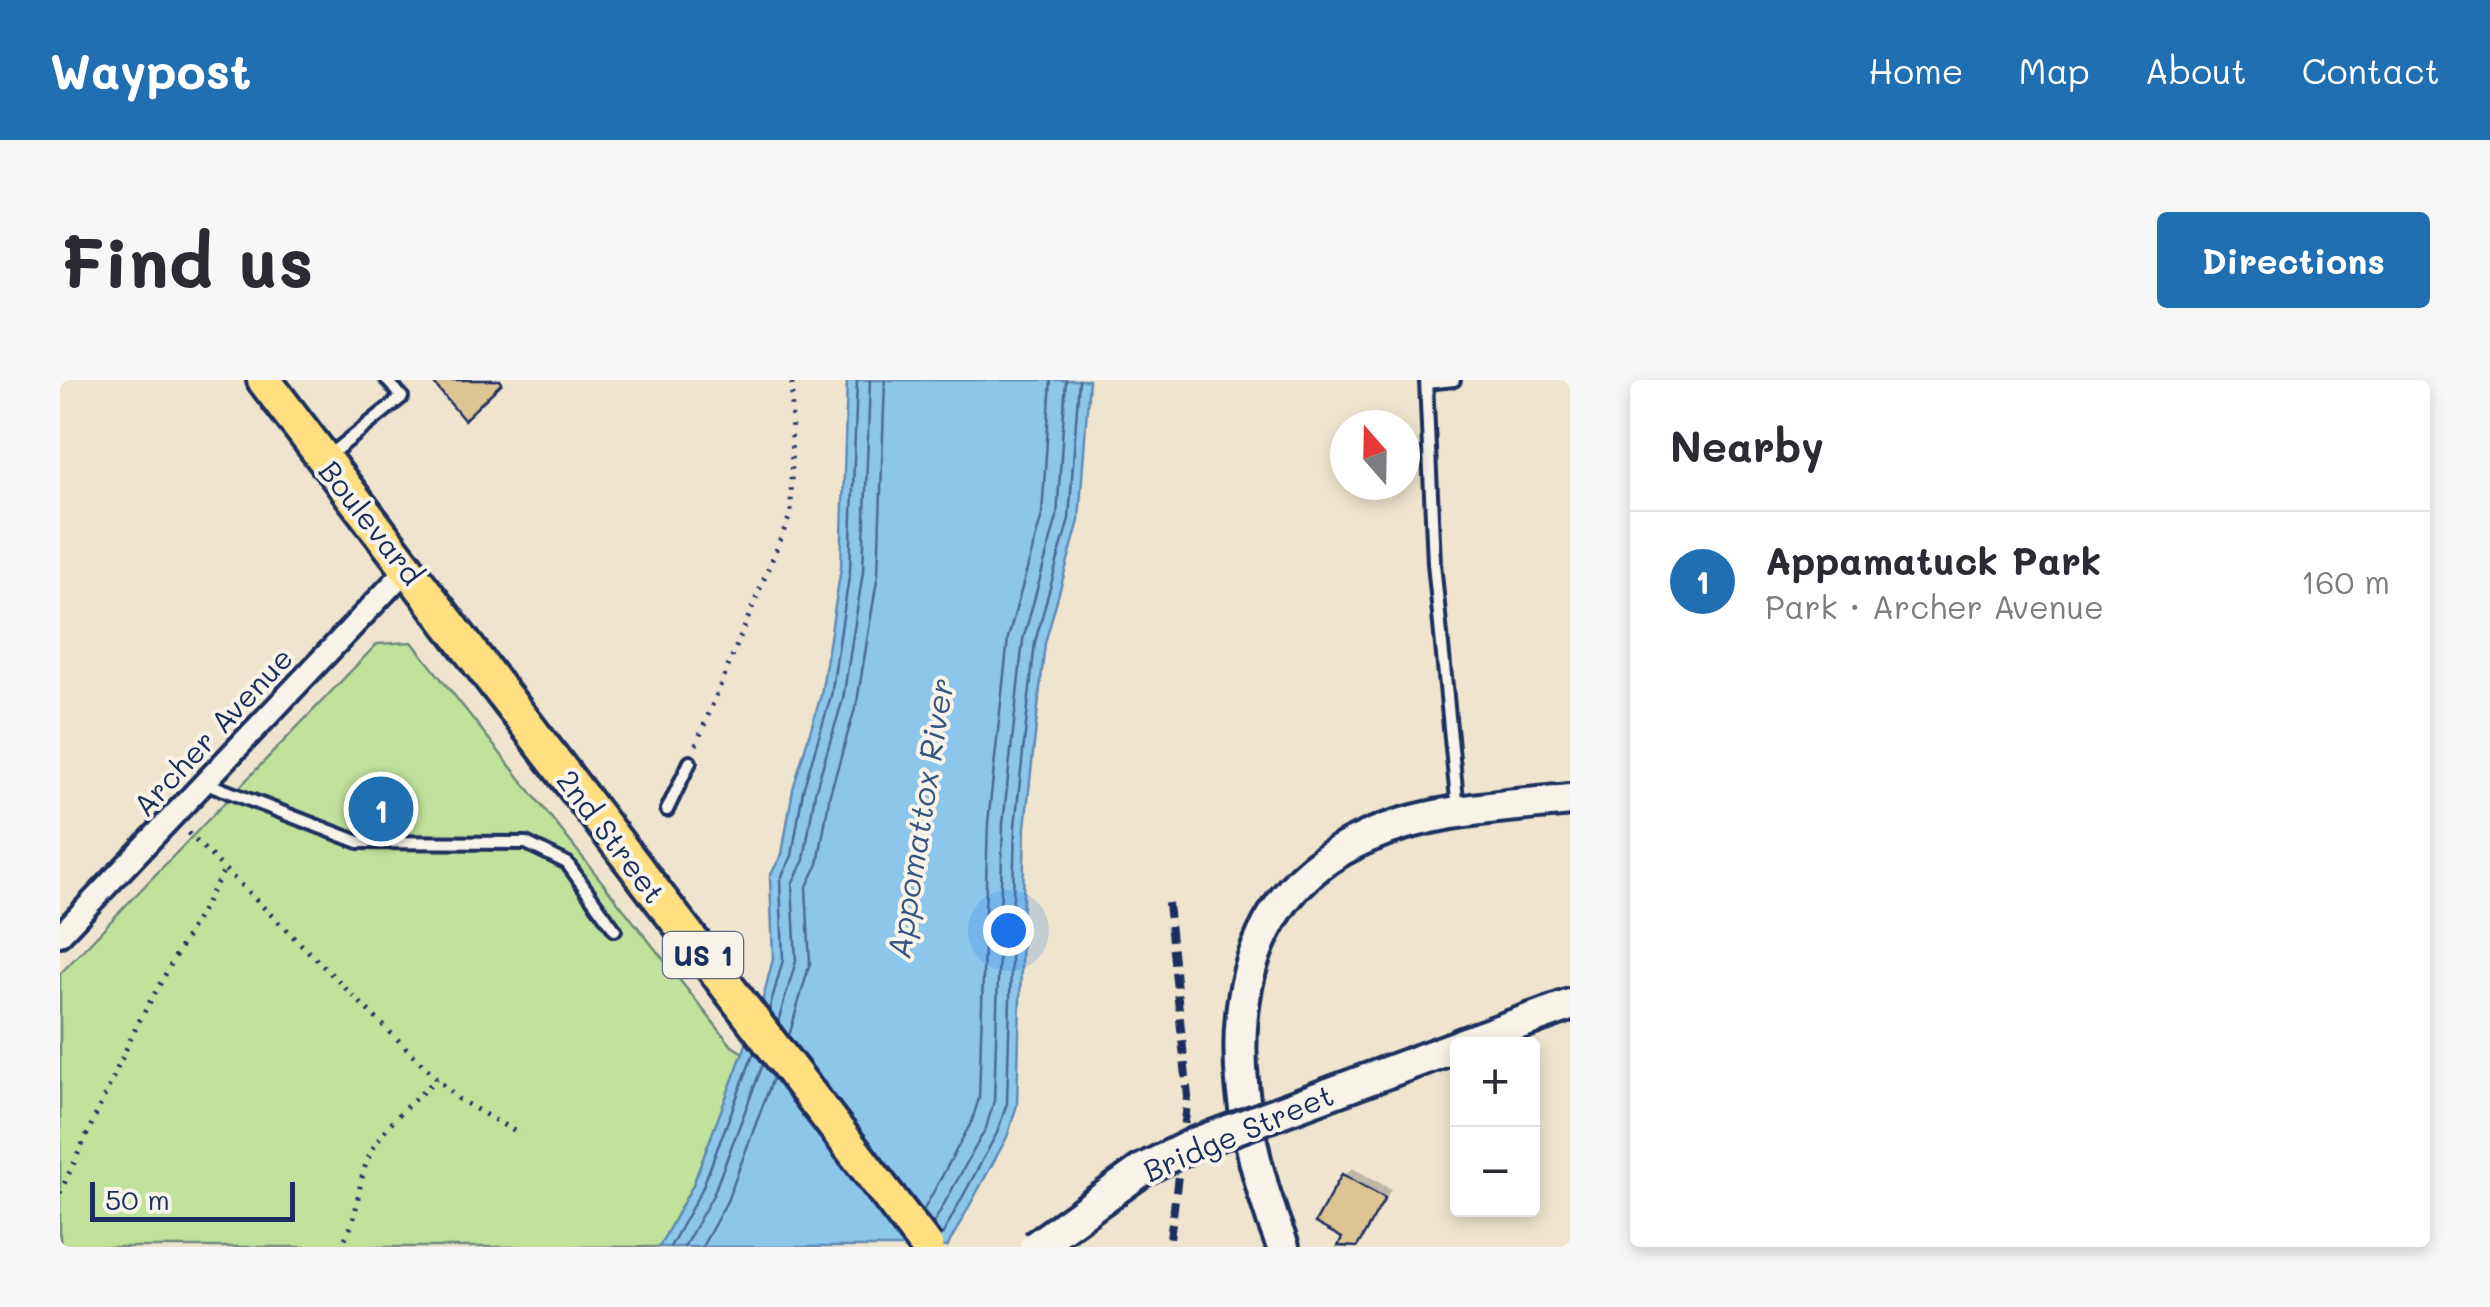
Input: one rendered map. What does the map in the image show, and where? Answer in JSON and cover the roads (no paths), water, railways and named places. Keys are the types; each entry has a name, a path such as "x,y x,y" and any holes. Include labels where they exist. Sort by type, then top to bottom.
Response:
{"main road":[{"name":"Boulevard","path":"264,380 480,664"},
{"name":"2nd Street","path":"480,664 927,1247"}],"street":[{"name":"Archer Avenue","path":"60,935 408,568"},
{"path":"1283,1247 1256,1154 1238,1042 1246,977 1259,942 1278,909 1332,856 1409,822 1458,811 1570,800"},
{"name":"Bridge Street","path":"1482,1037 1569,1006"},
{"name":"Bridge Street","path":"1035,1247 1142,1170 1196,1143 1450,1049"}],"lane":[{"path":"324,460 402,397 387,380"},
{"path":"1454,380 1426,382 1434,563 1458,811"},
{"path":"666,810 690,762"},
{"path":"205,782 359,842 526,843 567,863 615,930"}],"water":[{"name":"Appomattox River","path":"847,380 1089,380 1079,521 1045,643 1025,827 1017,1105 1007,1137 947,1247 659,1247 693,1185 762,1002 773,959 770,876 782,854 793,789 821,695 841,568"}],"railway":[{"path":"1168,903 1188,1097 1169,1247"}],"place":[{"name":"Appamatuck Park","path":"381,809"}]}
